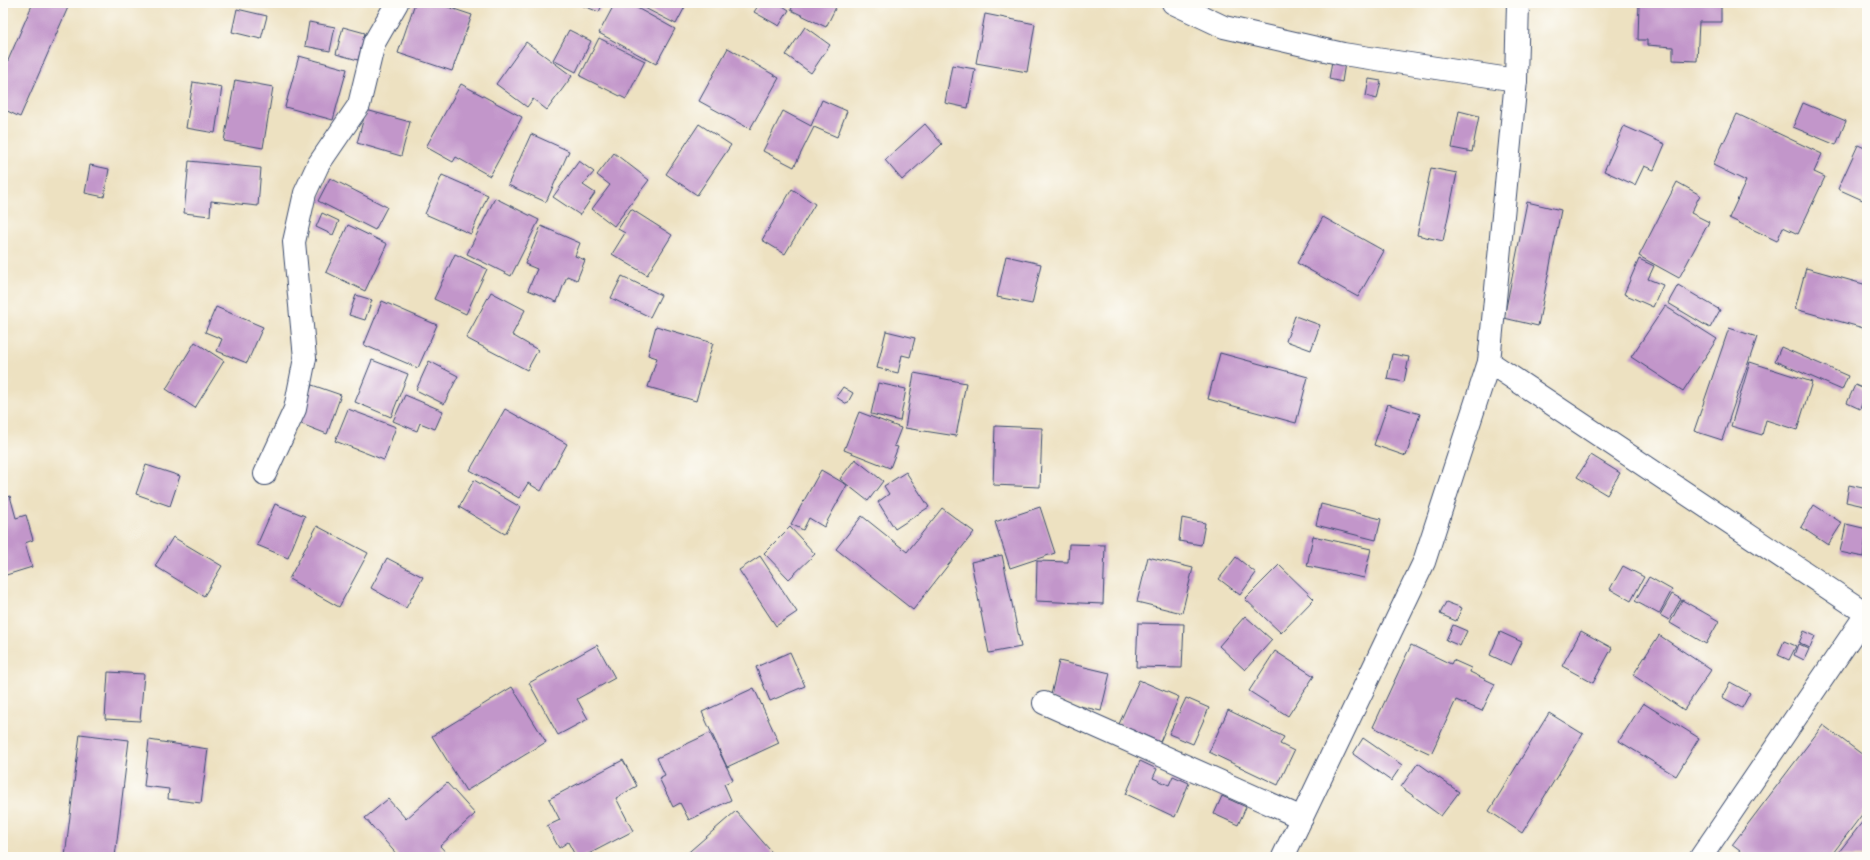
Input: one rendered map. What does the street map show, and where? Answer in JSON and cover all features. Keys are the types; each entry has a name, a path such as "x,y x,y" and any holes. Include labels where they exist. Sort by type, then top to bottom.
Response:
{"street":[{"path":"265,474 295,409 305,358 294,242 305,193 318,164 358,105 374,43 397,3"},
{"path":"1173,3 1224,28 1335,52 1516,80"},
{"path":"1283,857 1424,562 1489,362 1516,80 1518,3"},
{"path":"1489,362 1867,614 1701,857"},
{"path":"1044,703 1302,818"}],"building":[{"path":"33,3 65,3 69,5 20,117 3,109 3,72"},
{"path":"415,3 436,3 472,15 452,71 398,53"},
{"path":"576,3 603,3 599,12"},
{"path":"615,3 628,3 675,29 656,64 599,33"},
{"path":"635,3 687,3 676,24"},
{"path":"760,3 778,3 789,10 779,26 754,12"},
{"path":"794,3 838,3 826,27 791,10"},
{"path":"1639,3 1721,3 1721,22 1699,22 1697,61 1673,60 1673,47 1647,45 1647,40 1638,40"},
{"path":"237,9 267,16 261,39 232,32"},
{"path":"985,14 1035,24 1027,72 976,63"},
{"path":"309,22 335,27 330,51 305,46"},
{"path":"343,27 365,33 358,60 336,54"},
{"path":"805,27 830,45 811,73 786,55"},
{"path":"569,30 591,41 576,72 553,60"},
{"path":"599,38 645,61 626,99 580,76"},
{"path":"526,42 572,76 547,110 533,99 527,107 496,84"},
{"path":"728,48 779,78 750,129 699,101"},
{"path":"299,56 347,69 333,120 285,107"},
{"path":"1332,61 1345,63 1342,82 1329,79"},
{"path":"952,65 975,69 968,108 945,103"},
{"path":"1369,79 1381,81 1377,99 1366,96"},
{"path":"235,80 273,87 263,148 224,141"},
{"path":"193,82 222,87 215,133 186,128"},
{"path":"461,84 522,117 490,176 456,157 453,162 426,147"},
{"path":"822,100 847,111 837,137 814,127 794,167 763,151 783,111 811,126"},
{"path":"1803,103 1846,121 1836,145 1793,127"},
{"path":"366,110 410,122 401,156 357,143"},
{"path":"1459,111 1479,116 1472,152 1452,148"},
{"path":"1737,114 1822,154 1814,172 1825,177 1798,234 1783,227 1777,241 1729,218 1746,181 1713,165"},
{"path":"699,124 731,145 697,195 666,174"},
{"path":"925,124 942,144 902,180 885,160"},
{"path":"1624,126 1665,144 1654,170 1644,166 1635,185 1604,171"},
{"path":"531,134 569,151 546,202 508,185"},
{"path":"1858,145 1867,149 1867,202 1838,189"},
{"path":"614,153 649,180 614,226 592,209 610,185 597,175"},
{"path":"189,161 261,168 258,206 211,201 210,216 184,213"},
{"path":"579,161 594,172 583,185 595,193 580,215 553,197"},
{"path":"90,165 109,169 104,197 85,193"},
{"path":"1431,168 1457,173 1443,241 1417,235"},
{"path":"442,175 488,195 471,234 425,214"},
{"path":"330,178 387,207 375,230 318,201"},
{"path":"1677,182 1700,195 1691,213 1709,222 1679,278 1639,256"},
{"path":"792,189 815,204 785,254 762,240"},
{"path":"495,198 539,220 511,276 467,254"},
{"path":"1527,202 1561,210 1538,326 1504,318"},
{"path":"631,209 672,235 647,275 612,254 625,233 618,229"},
{"path":"322,213 339,221 333,235 316,227"},
{"path":"1323,217 1384,251 1358,297 1297,263"},
{"path":"348,225 387,244 365,291 326,272"},
{"path":"541,226 580,243 575,256 585,260 577,280 567,276 557,302 528,290 537,269 525,264"},
{"path":"455,254 487,269 466,314 434,299"},
{"path":"1006,256 1041,264 1032,304 997,297"},
{"path":"1639,259 1654,266 1648,279 1663,285 1653,307 1624,294"},
{"path":"1806,268 1867,285 1867,329 1795,309"},
{"path":"622,276 661,295 650,317 611,298"},
{"path":"1678,285 1720,310 1710,328 1668,303"},
{"path":"491,292 525,310 512,335 538,350 527,370 466,338"},
{"path":"356,295 372,300 365,320 349,315"},
{"path":"382,301 437,325 418,368 364,345"},
{"path":"1665,306 1717,339 1683,391 1631,357"},
{"path":"216,307 263,327 247,363 217,351 222,339 205,332"},
{"path":"1295,316 1320,325 1311,350 1286,341"},
{"path":"656,326 713,343 696,401 648,387 657,358 648,355"},
{"path":"1729,328 1757,337 1722,440 1694,431"},
{"path":"886,331 915,338 910,357 902,355 898,373 877,368"},
{"path":"195,342 224,361 195,408 166,389"},
{"path":"1781,347 1848,376 1842,390 1775,361"},
{"path":"1220,353 1308,377 1296,423 1208,399"},
{"path":"1392,354 1409,357 1404,382 1387,379"},
{"path":"372,360 408,374 391,417 355,402"},
{"path":"429,361 458,376 444,404 416,390"},
{"path":"1750,362 1812,382 1797,430 1766,420 1762,435 1731,426"},
{"path":"914,373 966,383 956,436 905,428"},
{"path":"878,383 906,389 900,421 871,414"},
{"path":"312,385 341,395 327,434 299,423"},
{"path":"1855,385 1867,390 1860,409 1847,403"},
{"path":"843,387 853,393 847,404 836,397"},
{"path":"405,395 443,411 435,429 420,423 417,431 393,421"},
{"path":"1388,404 1420,414 1406,456 1374,445"},
{"path":"348,409 396,427 384,460 335,441"},
{"path":"505,409 567,444 541,491 528,483 519,498 470,470"},
{"path":"859,412 901,428 894,446 898,447 890,468 844,450"},
{"path":"995,426 1042,428 1040,487 993,485"},
{"path":"1591,455 1620,473 1607,495 1577,477"},
{"path":"855,459 883,481 868,501 840,479"},
{"path":"146,465 180,476 170,506 136,494"},
{"path":"821,470 847,485 824,527 809,518 803,530 791,524"},
{"path":"906,472 929,507 895,529 878,502 889,494 884,486"},
{"path":"474,480 520,507 505,534 459,507"},
{"path":"1849,485 1867,489 1864,506 1846,502"},
{"path":"10,496 16,518 26,515 33,540 25,543 32,567 3,576 3,498"},
{"path":"275,504 305,516 288,558 257,545"},
{"path":"1321,504 1381,519 1376,540 1316,525"},
{"path":"1814,505 1842,523 1828,545 1801,527"},
{"path":"1040,507 1055,553 1010,568 995,522"},
{"path":"942,508 974,532 913,610 836,549 862,516 907,552"},
{"path":"1182,518 1205,523 1201,545 1179,541"},
{"path":"1846,524 1867,529 1863,557 1840,552"},
{"path":"317,526 368,553 339,607 289,579"},
{"path":"790,527 815,554 789,579 764,553"},
{"path":"1313,536 1371,549 1364,578 1307,566"},
{"path":"173,537 222,566 204,596 155,566"},
{"path":"1069,544 1105,545 1103,604 1036,601 1037,561 1068,562"},
{"path":"1002,555 1021,647 989,653 971,562"},
{"path":"760,556 797,612 776,626 739,570"},
{"path":"1148,557 1193,568 1182,613 1137,602"},
{"path":"1236,557 1256,573 1240,595 1219,579"},
{"path":"387,558 423,577 406,608 371,588"},
{"path":"1279,565 1314,599 1281,633 1245,599"},
{"path":"1623,566 1644,577 1631,601 1610,589"},
{"path":"1649,577 1672,590 1659,614 1635,601"},
{"path":"1672,594 1681,599 1669,620 1660,615"},
{"path":"1682,600 1719,621 1706,644 1670,623"},
{"path":"1446,602 1462,608 1456,621 1440,614"},
{"path":"1245,616 1272,640 1245,670 1219,646"},
{"path":"1138,623 1184,624 1182,668 1136,667"},
{"path":"1453,625 1467,631 1460,646 1446,640"},
{"path":"1581,631 1612,648 1593,683 1562,666"},
{"path":"1804,631 1815,636 1810,648 1799,643"},
{"path":"1500,632 1522,642 1511,665 1490,655"},
{"path":"1659,635 1711,670 1684,710 1633,675"},
{"path":"1784,641 1796,646 1789,660 1778,655"},
{"path":"1798,644 1809,649 1804,660 1794,655"},
{"path":"597,645 615,678 577,699 588,719 558,735 529,683"},
{"path":"1411,645 1451,664 1453,660 1471,668 1470,672 1495,684 1482,711 1456,700 1431,754 1373,727"},
{"path":"1275,651 1314,676 1288,716 1249,691"},
{"path":"790,652 805,686 770,701 756,667"},
{"path":"1059,661 1110,673 1101,711 1050,699"},
{"path":"108,672 144,674 140,721 105,719"},
{"path":"1139,680 1179,697 1160,742 1119,724"},
{"path":"1730,682 1750,693 1742,708 1722,697"},
{"path":"512,687 546,742 466,791 432,736"},
{"path":"754,688 779,743 727,767 702,712"},
{"path":"1186,698 1209,708 1193,744 1169,734"},
{"path":"1643,703 1699,738 1676,776 1619,741"},
{"path":"1228,710 1284,737 1280,744 1294,751 1278,785 1209,752"},
{"path":"1549,713 1583,734 1522,833 1489,811"},
{"path":"1823,725 1867,758 1867,808 1830,857 1748,857 1732,845"},
{"path":"710,733 733,780 724,784 731,800 689,820 680,803 673,807 659,778 665,775 657,758"},
{"path":"80,734 129,740 115,857 65,857"},
{"path":"1363,738 1402,765 1391,781 1353,754"},
{"path":"149,740 208,749 201,803 168,799 169,789 144,786"},
{"path":"623,760 637,786 616,798 633,831 583,857 576,857 568,842 559,848 547,826 560,820 549,799"},
{"path":"1140,761 1157,769 1153,778 1169,785 1173,776 1189,783 1175,817 1126,794"},
{"path":"1418,763 1459,792 1441,816 1401,787"},
{"path":"447,783 475,814 440,846 450,857 399,857 365,818 388,799 406,819"},
{"path":"1222,796 1246,807 1238,825 1214,814"},
{"path":"736,811 776,857 683,857"},
{"path":"1867,816 1867,857 1835,857"}]}
